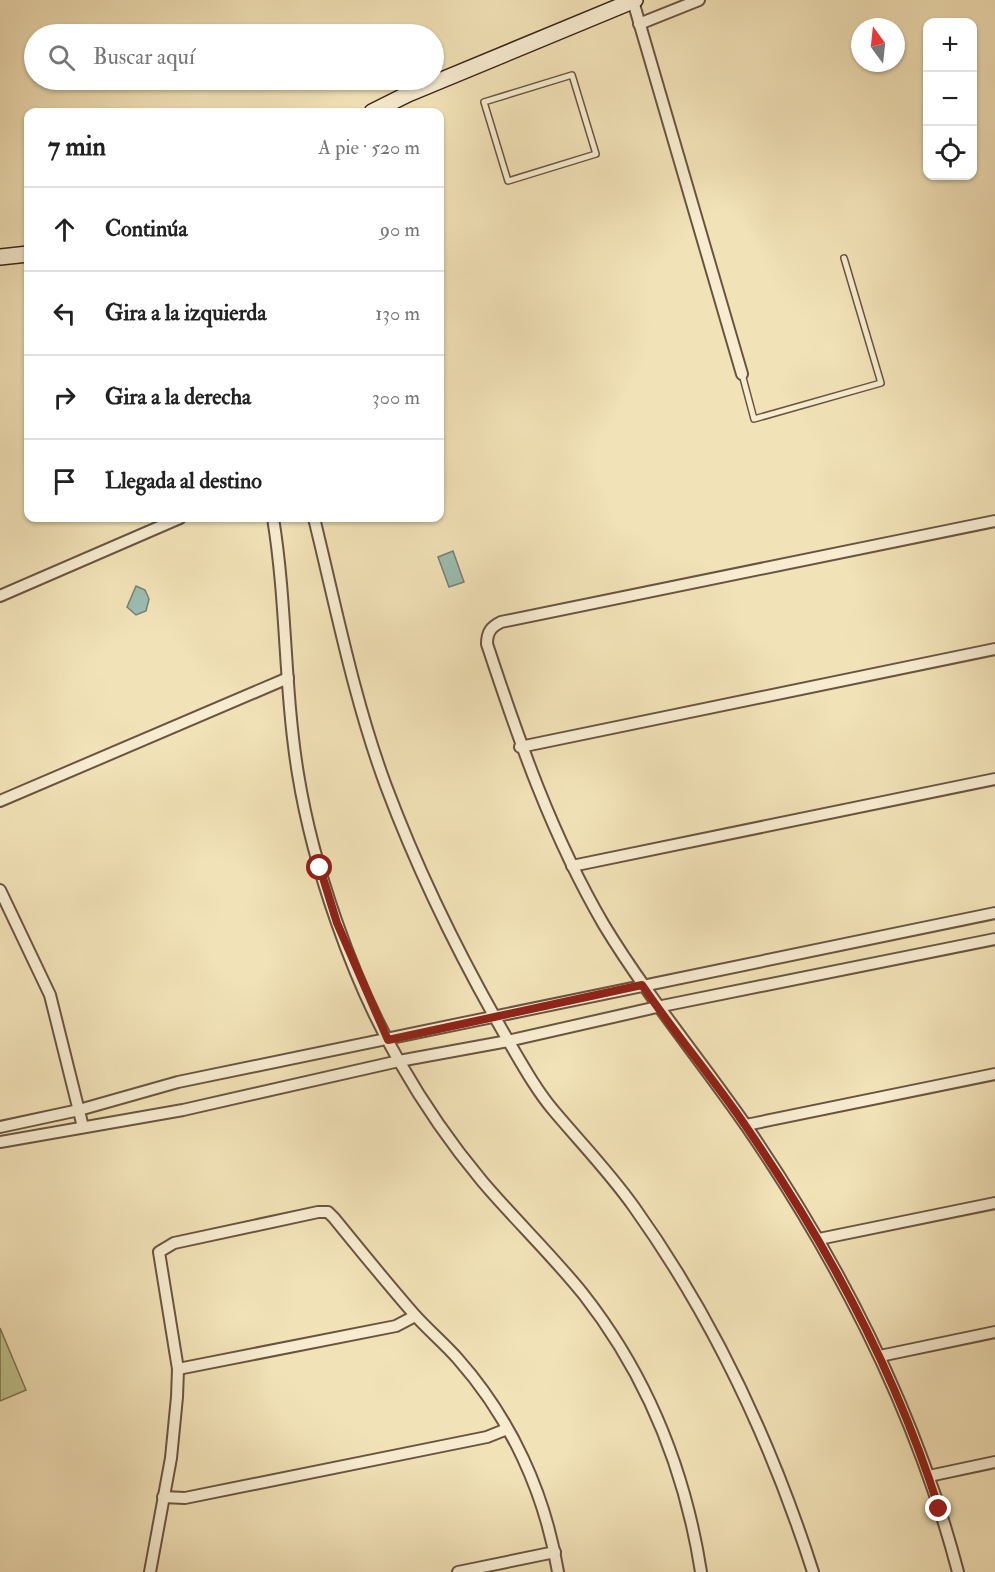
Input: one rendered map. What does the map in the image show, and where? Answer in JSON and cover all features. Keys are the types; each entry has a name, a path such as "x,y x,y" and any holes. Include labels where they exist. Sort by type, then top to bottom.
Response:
{"main road":[{"path":"444,79 634,0"},
{"path":"380,108 418,90"},
{"path":"0,257 24,254"}],"street":[{"path":"634,0 639,24 742,374"},
{"path":"639,24 699,0"},
{"path":"0,596 171,522"},
{"path":"273,522 298,774 317,859 337,923 399,1061 458,1150 583,1294 630,1362 648,1394 680,1473 701,1572"},
{"path":"315,522 364,718 386,787 442,915 508,1041 553,1109 614,1179 638,1212 699,1306 769,1447 813,1572"},
{"path":"958,1572 929,1476 880,1356 819,1239 746,1125 642,985 573,866 520,747 487,644 487,634 492,626 501,622 995,522"},
{"path":"520,747 995,649"},
{"path":"0,801 288,678"},
{"path":"573,866 995,779"},
{"path":"0,890 50,995 83,1127"},
{"path":"0,1127 79,1110 178,1082 995,914"},
{"path":"0,1142 226,1102 399,1061 508,1041 657,1007 995,939"},
{"path":"746,1125 995,1074"},
{"path":"819,1239 995,1203"},
{"path":"150,1572 171,1458 178,1369 159,1252 174,1243 318,1212 328,1212 415,1316 471,1375 507,1429 536,1485 555,1552 558,1572"},
{"path":"178,1369 396,1326 415,1316"},
{"path":"880,1356 995,1332"},
{"path":"163,1497 185,1498 487,1437 507,1429"},
{"path":"929,1476 995,1462"},
{"path":"458,1572 555,1552"}],"lane":[{"path":"572,75 596,154 508,181 484,102 572,75"},
{"path":"742,374 754,419 881,382 844,258"}],"green space":[{"path":"0,1328 26,1390 0,1401"}],"water":[{"path":"453,551 464,582 449,587 438,557"},
{"path":"136,586 145,590 149,599 146,611 136,615 127,607"}],"route":[{"path":"320,868 337,923 388,1040 642,985 746,1125 819,1239 880,1356 929,1476 939,1509"}]}
